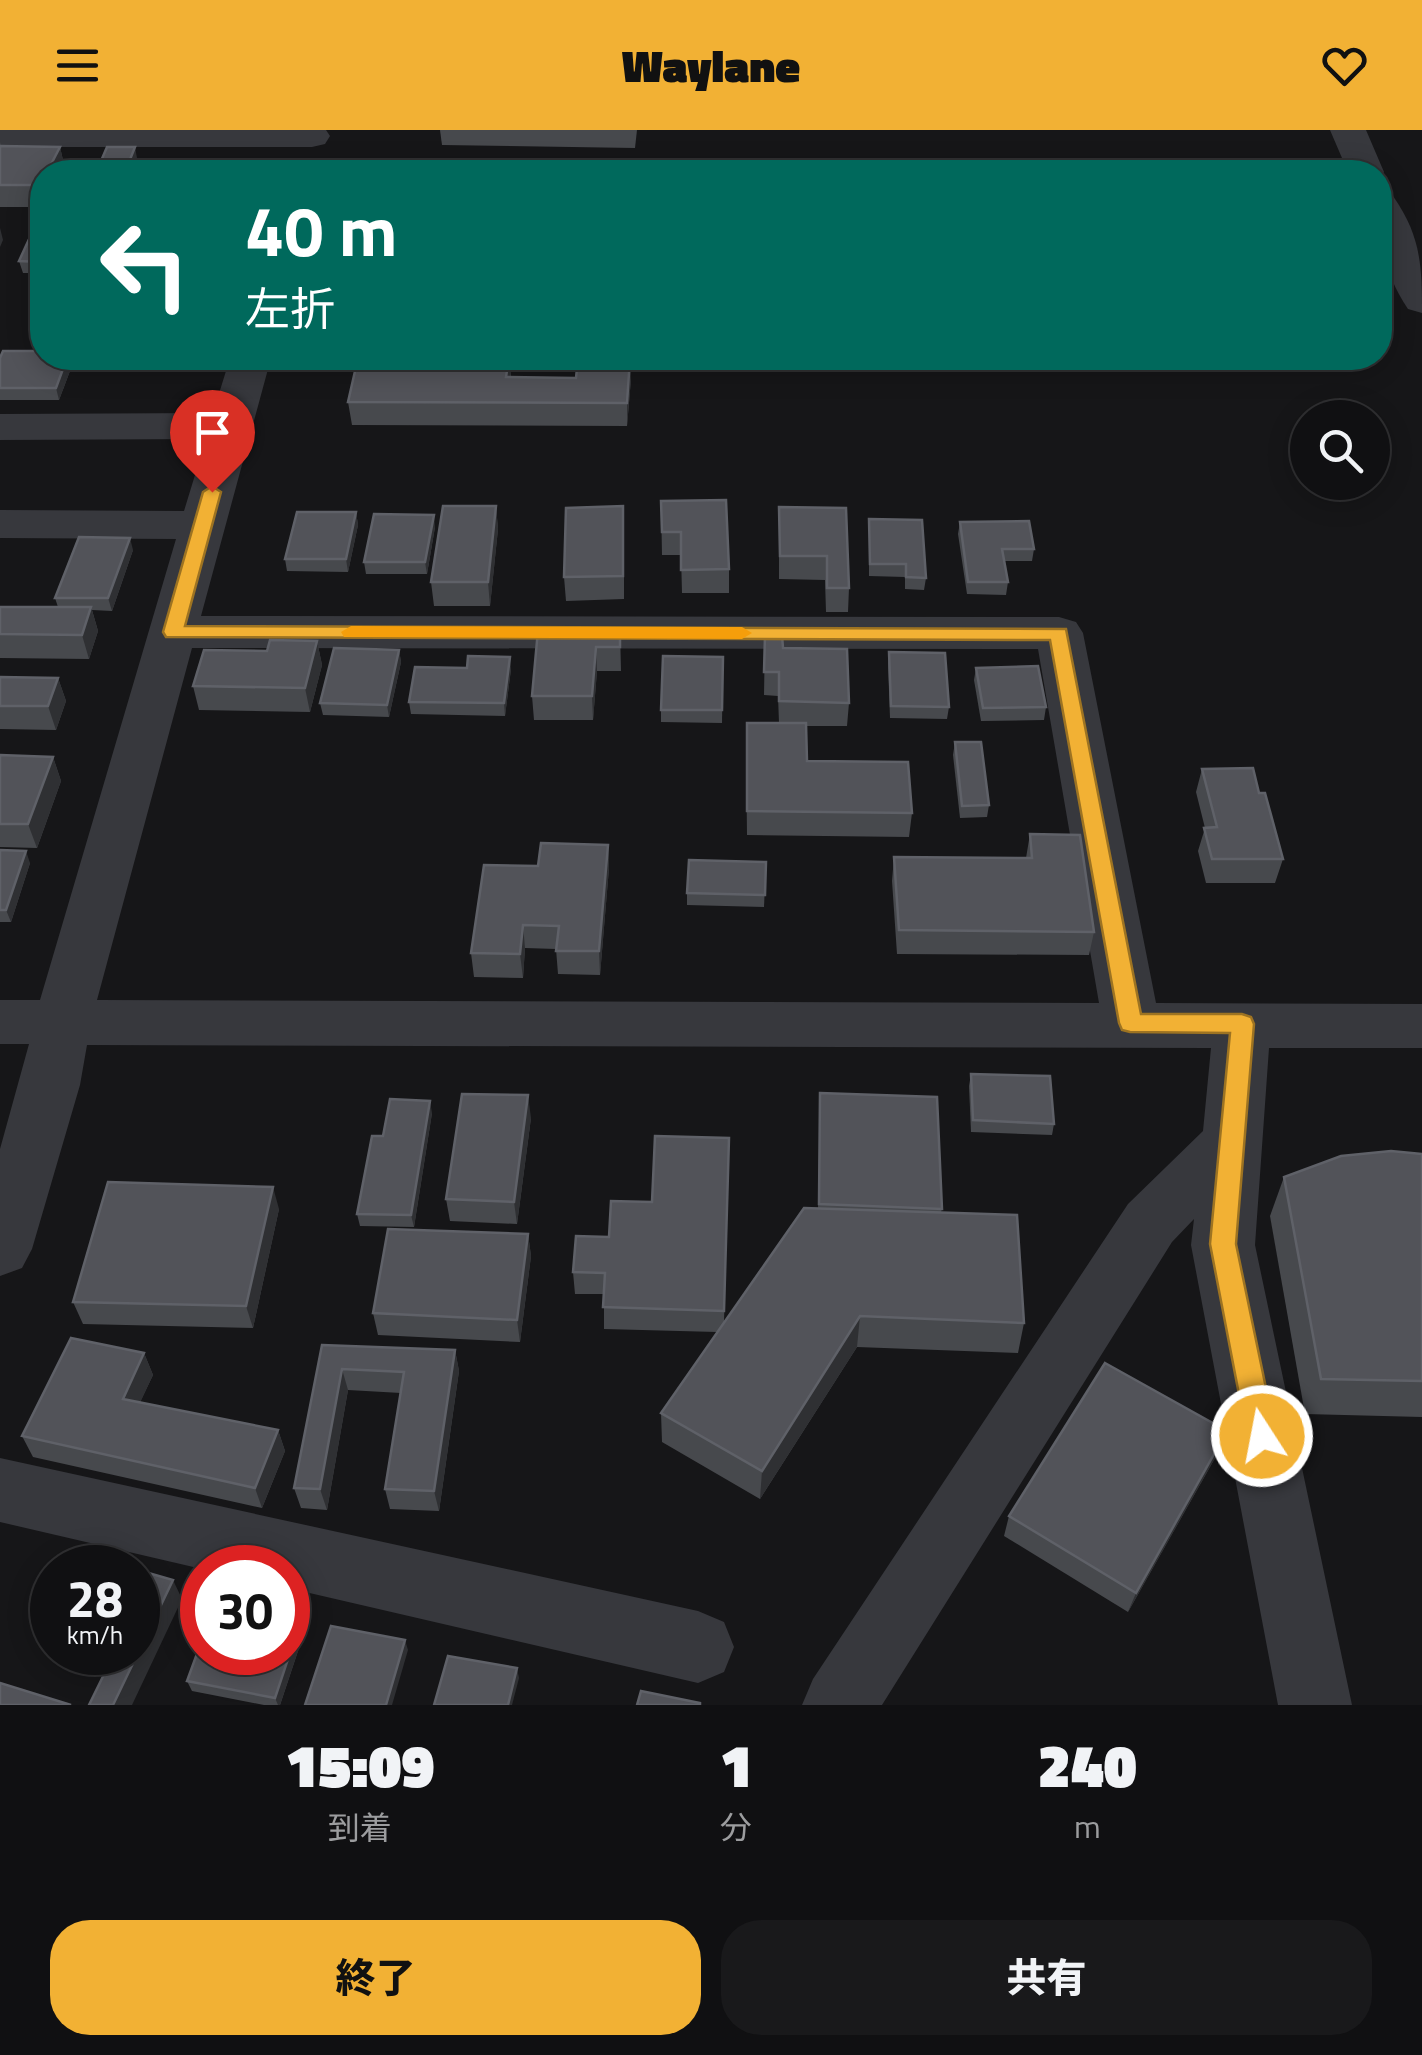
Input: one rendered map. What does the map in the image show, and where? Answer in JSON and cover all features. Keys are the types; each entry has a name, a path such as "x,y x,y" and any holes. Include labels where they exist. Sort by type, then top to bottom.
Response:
{"street":[{"path":"1348,130 1361,160"},
{"path":"0,136 313,133 305,160"},
{"path":"1392,232 1422,301"},
{"path":"0,1249 50,1085 63,1020 247,370"},
{"path":"0,426 231,426"},
{"path":"0,524 202,525"},
{"path":"173,632 1059,633 1130,1023"},
{"path":"0,1022 1422,1026"},
{"path":"1242,1024 1223,1244 1315,1705"},
{"path":"839,1705 1150,1223 1232,1141"},
{"path":"0,1490 698,1647"}],"building":[{"path":"0,146 60,147 53,160 30,160 30,185 0,185"},
{"path":"107,147 135,147 130,160 101,160"},
{"path":"30,237 30,261 19,261"},
{"path":"3,351 30,351 30,370 63,370 56,388 0,388"},
{"path":"355,370 507,370 506,377 576,378 577,370 629,370 627,403 348,402"},
{"path":"726,500 729,569 681,570 681,532 662,532 661,501"},
{"path":"443,506 496,506 488,582 431,582"},
{"path":"623,506 623,576 564,577 566,508"},
{"path":"779,507 846,508 849,588 827,588 827,556 780,556"},
{"path":"297,512 356,512 346,559 285,559"},
{"path":"374,514 434,515 425,562 364,562"},
{"path":"869,519 922,520 926,578 906,577 906,564 870,564"},
{"path":"1029,521 1034,549 1002,549 1008,582 968,582 960,522"},
{"path":"79,537 130,538 108,598 55,598"},
{"path":"0,607 91,607 82,635 0,634"},
{"path":"538,630 620,630 620,647 596,647 592,696 532,696"},
{"path":"765,635 782,635 783,648 847,649 849,703 779,701 779,672 764,672"},
{"path":"270,640 317,641 305,688 193,686 204,650 267,651"},
{"path":"334,648 399,650 387,705 320,703"},
{"path":"889,652 945,653 949,707 891,706"},
{"path":"468,656 510,657 504,703 409,702 415,667 467,668"},
{"path":"663,656 723,657 722,710 661,710"},
{"path":"1038,666 1046,707 983,708 976,668"},
{"path":"0,677 58,678 48,706 0,706"},
{"path":"747,723 806,723 807,761 908,762 912,813 747,811"},
{"path":"955,742 981,742 989,805 962,806"},
{"path":"0,755 53,757 28,824 0,824"},
{"path":"1253,768 1259,793 1265,793 1283,859 1212,859 1204,828 1217,827 1202,769"},
{"path":"1030,834 1080,835 1094,932 899,930 894,857 1032,858"},
{"path":"541,843 608,845 599,951 556,951 559,926 523,925 520,954 471,953 484,865 538,866"},
{"path":"0,850 26,851 6,910 0,910"},
{"path":"689,860 766,862 765,895 687,893"},
{"path":"971,1074 1050,1076 1054,1124 973,1120"},
{"path":"820,1093 937,1097 942,1209 819,1204"},
{"path":"462,1094 528,1095 514,1202 446,1199"},
{"path":"390,1099 430,1101 411,1215 357,1214 372,1136 383,1136"},
{"path":"655,1136 729,1138 724,1311 603,1307 605,1273 573,1272 576,1236 609,1237 611,1201 652,1202"},
{"path":"1391,1151 1422,1154 1422,1381 1321,1379 1284,1177 1341,1156"},
{"path":"108,1182 273,1187 246,1306 73,1302"},
{"path":"804,1208 1017,1215 1024,1323 860,1316 762,1471 661,1413"},
{"path":"388,1229 528,1234 517,1320 373,1313"},
{"path":"71,1338 144,1353 123,1399 278,1430 255,1488 22,1436"},
{"path":"322,1345 455,1350 434,1491 385,1489 404,1372 342,1369 320,1489 294,1488"},
{"path":"1105,1363 1227,1431 1136,1593 1009,1516"},
{"path":"160,1576 173,1580 160,1607"},
{"path":"331,1626 405,1640 386,1705 305,1705"},
{"path":"448,1656 517,1668 508,1705 434,1705"},
{"path":"104,1675 127,1675 113,1705 89,1705"},
{"path":"189,1675 283,1675 275,1698 187,1681"},
{"path":"0,1683 71,1705 0,1705"},
{"path":"641,1691 700,1703 700,1705 637,1705"}],"slow traffic":[{"path":"351,632 742,633"}],"route":[{"path":"212,492 173,632 1059,633 1130,1023 1242,1024 1223,1244 1262,1436"}]}
